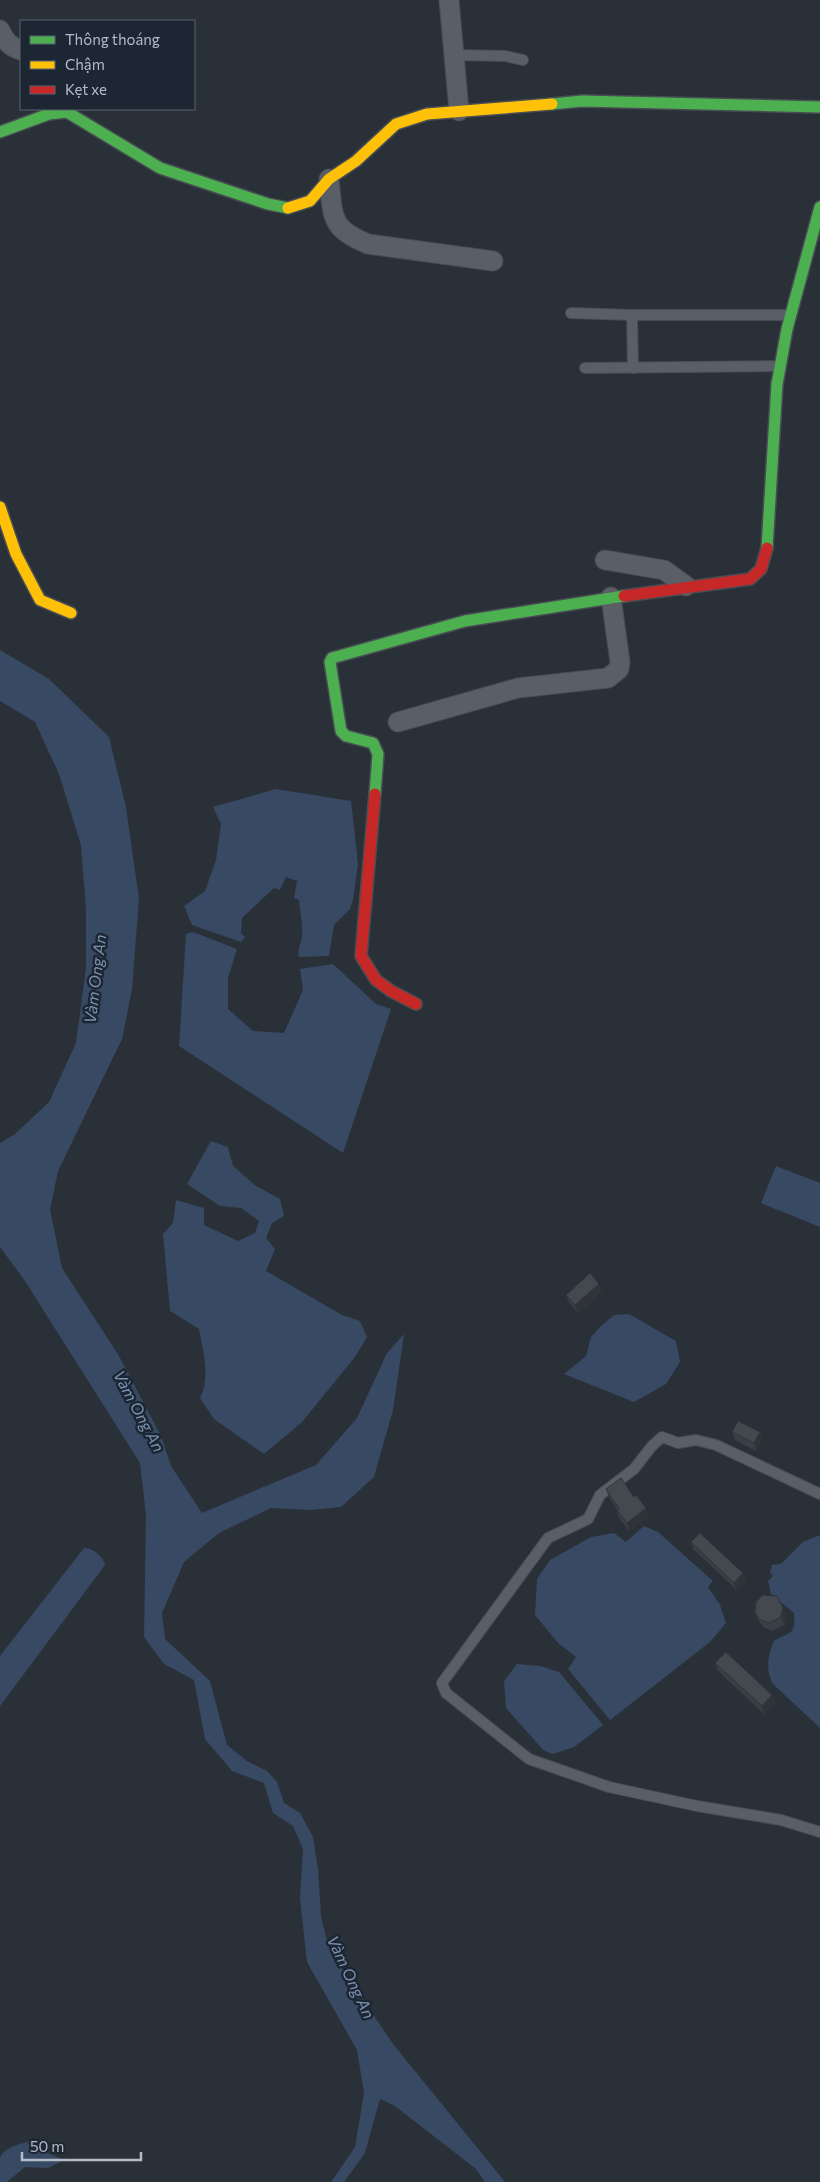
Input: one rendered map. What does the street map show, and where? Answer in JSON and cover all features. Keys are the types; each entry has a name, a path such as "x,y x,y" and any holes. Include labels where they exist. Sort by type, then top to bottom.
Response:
{"street":[{"path":"449,0 459,111"},
{"path":"0,30 4,40 12,48 20,50"},
{"path":"0,132 49,114 67,110 160,168 268,204 287,208 299,206 310,201 329,179 356,160 396,124 427,114 582,101 820,107"},
{"path":"329,179 332,210 337,224 349,236 368,244 493,261"},
{"path":"416,1004 383,987 364,964 362,956 378,754 373,743 346,736 341,731 330,662 351,651 465,621 686,586 732,583 750,579 761,569 767,551 777,384 791,314 820,207"},
{"path":"0,507 16,554 40,600 71,612"},
{"path":"605,560 664,570 686,586"},
{"path":"398,722 518,688 608,678 619,669 620,662 611,597"}],"lane":[{"path":"454,56 505,56 523,60"},
{"path":"571,313 632,315 791,314"},
{"path":"632,315 633,368"},
{"path":"585,368 781,366"},
{"path":"820,1494 716,1445 696,1440 678,1443 662,1437 652,1446 634,1469 600,1495 588,1519 548,1538 442,1683 446,1692 530,1759 609,1787 697,1806 781,1820 820,1832"}],"water":[{"name":"Vàm Ong An","path":"0,650 49,679 109,737 126,807 139,899 132,989 122,1039 58,1171 50,1210 62,1268 119,1356 161,1436 171,1466 202,1513 316,1465 357,1418 387,1353 404,1334 393,1410 374,1477 341,1507 310,1510 271,1508 219,1533 184,1562 162,1613 165,1639 210,1681 227,1745 247,1761 267,1771 277,1782 284,1803 300,1813 313,1837 318,1869 321,1917 329,1949 393,2044 505,2182 485,2182 476,2169 395,2106 380,2099 365,2153 344,2182 331,2182 355,2147 364,2093 357,2050 307,1962 300,1898 303,1849 293,1826 273,1813 264,1783 232,1771 205,1739 194,1680 164,1664 144,1637 146,1515 140,1463 25,1281 0,1247 0,1143 15,1134 49,1102 76,1043 86,968 86,910 81,845 59,774 35,722 0,701"},
{"path":"276,789 351,801 358,864 353,900 350,909 334,925 329,956 299,957 298,952 302,928 299,900 294,898 297,881 286,877 280,890 274,888 242,918 241,933 245,937 241,942 192,925 184,906 205,891 216,860 221,824 213,807"},
{"path":"193,932 237,949 228,978 228,1009 253,1031 284,1033 303,990 300,969 333,964 376,1004 391,1009 343,1153 179,1046 186,934"},
{"path":"211,1141 228,1147 233,1166 256,1186 280,1199 284,1216 272,1223 266,1238 275,1249 266,1271 342,1315 360,1321 367,1337 355,1357 302,1422 264,1454 214,1419 200,1398 206,1373 199,1329 170,1311 163,1234 173,1223 176,1200 204,1208 204,1225 238,1241 255,1233 259,1221 241,1208 220,1206 187,1184"},
{"path":"776,1166 820,1183 820,1227 761,1203"},
{"path":"629,1314 676,1341 680,1362 666,1384 634,1402 564,1374 586,1356 591,1337 601,1326 614,1315"},
{"path":"644,1526 658,1532 713,1581 708,1587 720,1605 726,1623 710,1642 610,1720 568,1669 576,1657 558,1643 535,1615 537,1579 550,1560 591,1537 614,1533 626,1542"},
{"path":"820,1535 820,1728 770,1679 768,1662 774,1641 791,1632 794,1625 794,1613 771,1594 768,1581 773,1576 770,1572 772,1565 781,1564 803,1542"},
{"path":"84,1548 91,1549 97,1553 105,1565 0,1706 0,1656"},
{"path":"517,1664 540,1666 559,1672 603,1725 574,1747 553,1754 543,1750 506,1708 504,1681"},
{"path":"38,2140 43,2151 64,2160 48,2168 25,2167 7,2182 0,2182 0,2158 2,2154 16,2145"}],"building":[{"path":"590,1273 599,1284 575,1305 566,1295"},
{"path":"738,1421 760,1432 754,1443 732,1432"},
{"path":"621,1478 634,1497 636,1495 646,1508 627,1523 617,1510 619,1509 606,1489"},
{"path":"700,1533 743,1573 734,1583 691,1542"},
{"path":"763,1595 777,1596 783,1608 781,1617 769,1623 760,1620 755,1612 756,1602"},
{"path":"726,1652 772,1695 762,1706 715,1663"}],"traffic: fast":[{"path":"552,104 582,101 820,107"},
{"path":"0,132 49,114 67,112 160,168 268,204 288,208"},
{"path":"767,548 777,384 787,329 820,207"},
{"path":"375,794 378,754 373,743 346,736 341,731 330,662 332,658 465,621 624,596"}],"traffic: slow":[{"path":"288,208 310,201 329,179 356,161 396,124 427,114 552,104"},
{"path":"0,507 16,554 40,600 71,613"}],"traffic: jam":[{"path":"624,596 750,579 761,569 767,548"},
{"path":"375,794 361,956 376,980 391,991 416,1004"}]}
